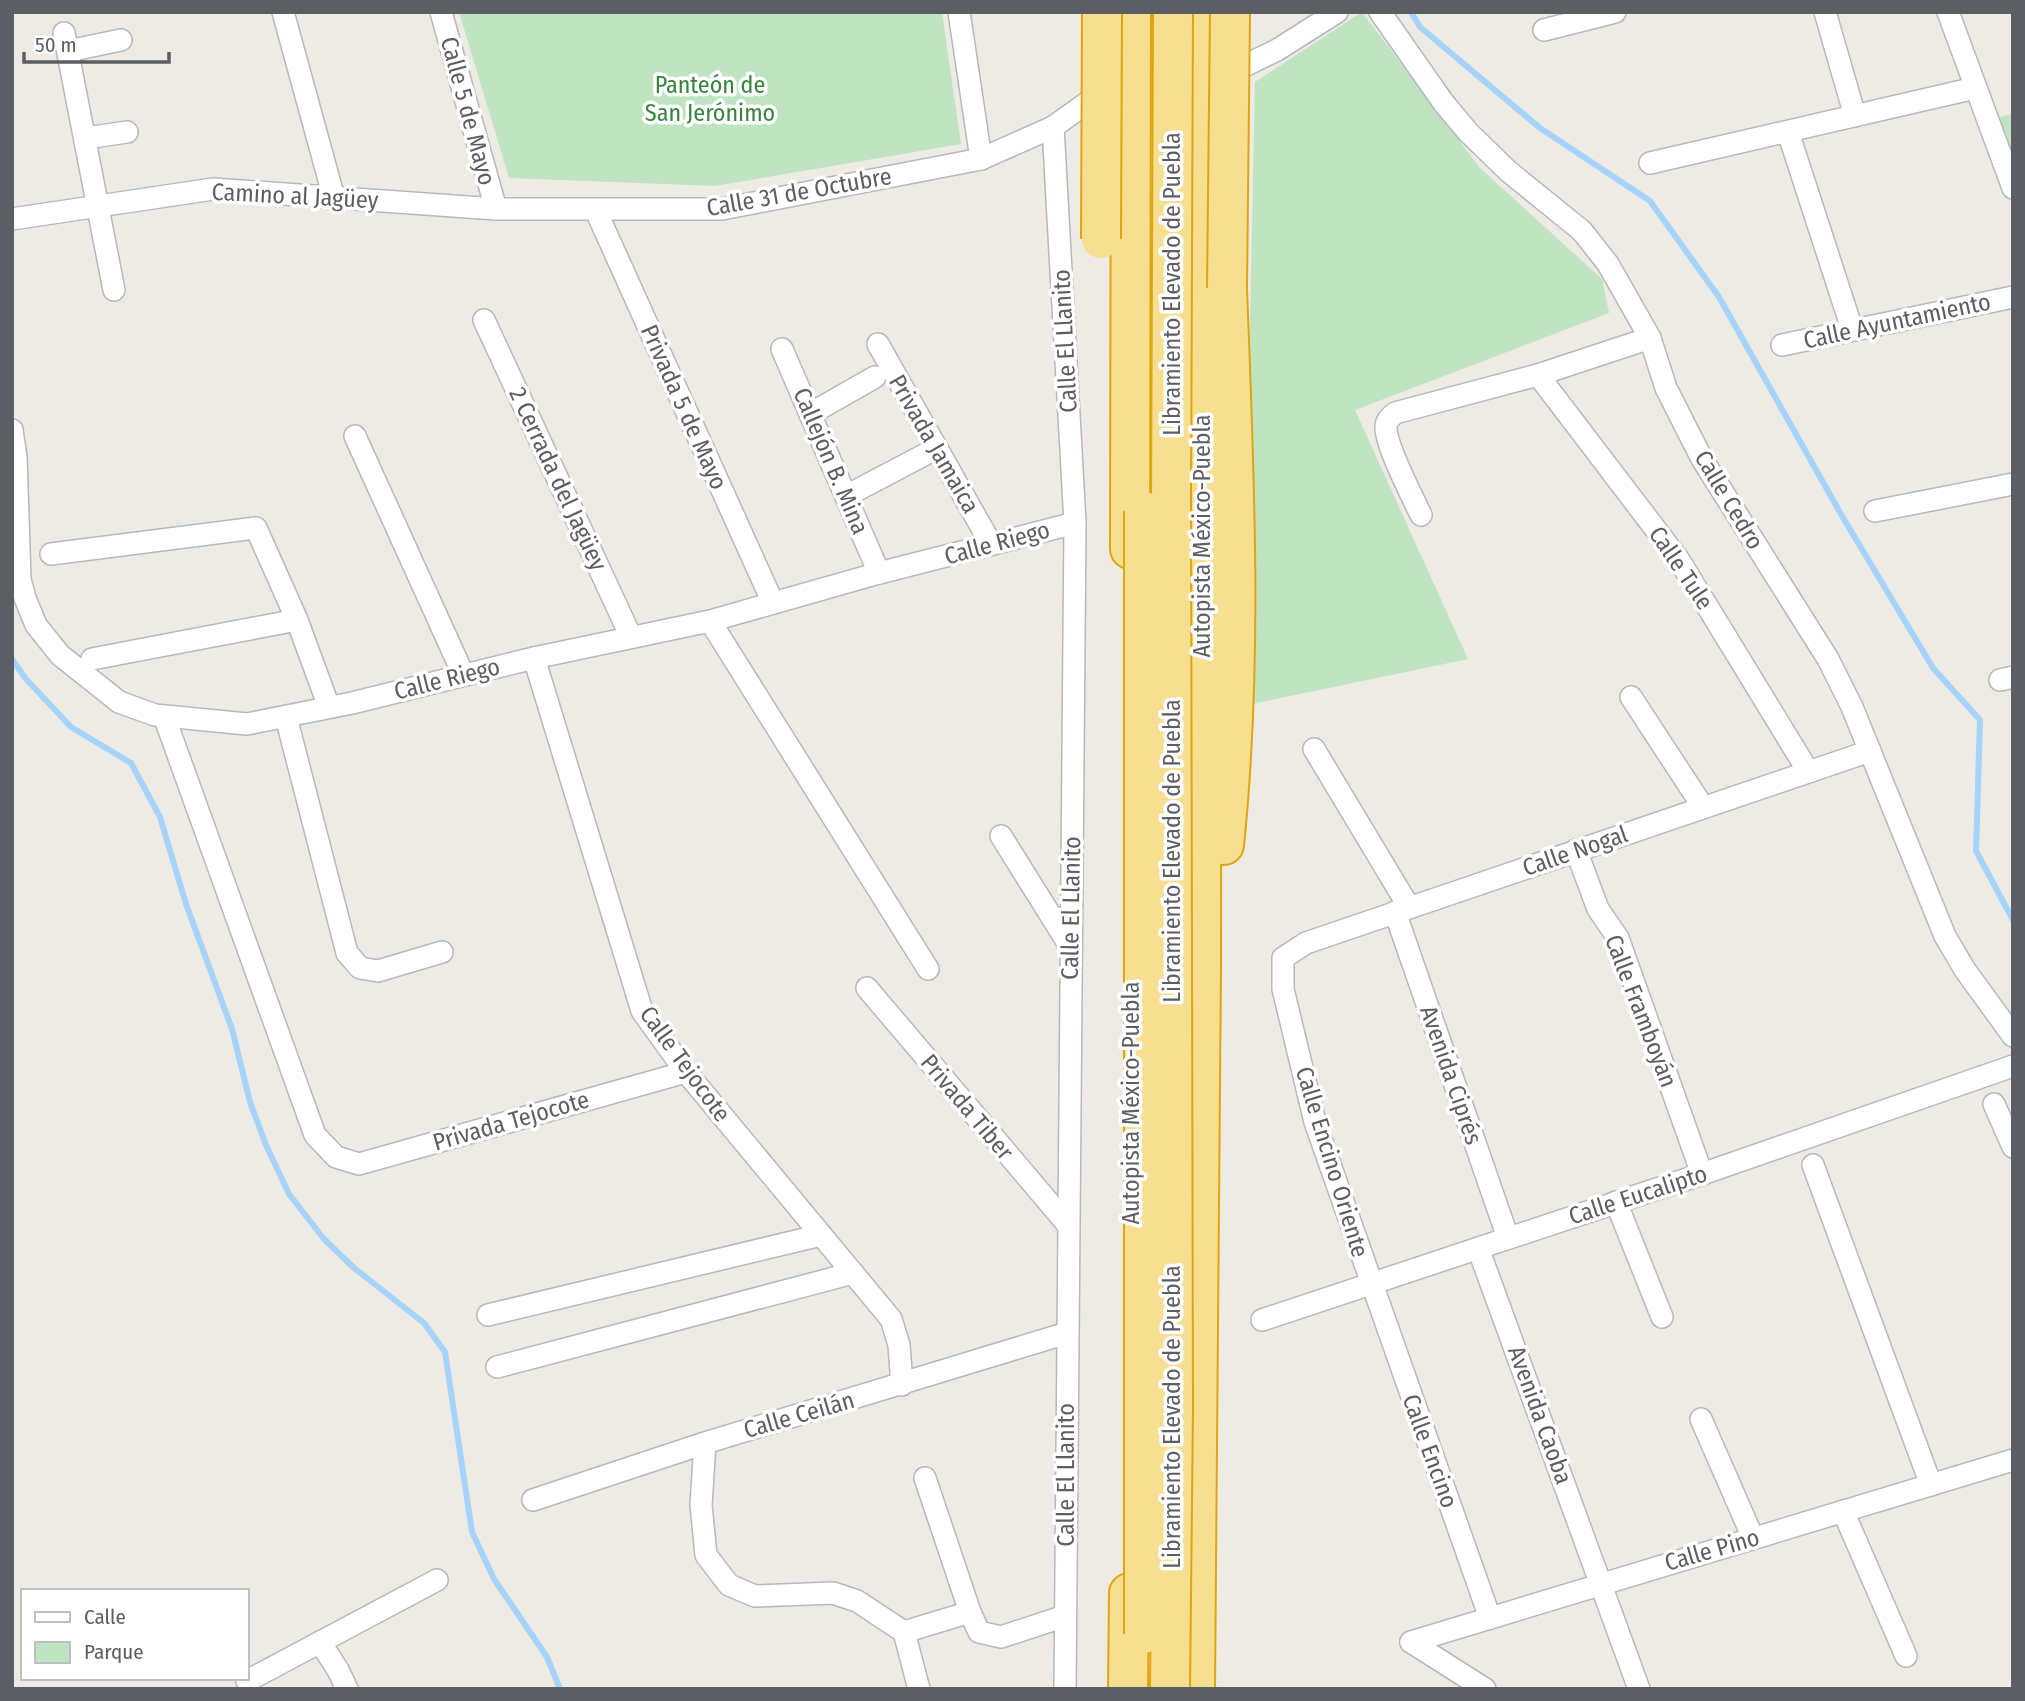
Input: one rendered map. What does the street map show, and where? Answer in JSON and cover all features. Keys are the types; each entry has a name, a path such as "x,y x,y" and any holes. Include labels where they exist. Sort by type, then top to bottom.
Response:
{"highway":[{"path":"1102,12 1101,239 1112,321 1130,375"},
{"name":"Autopista México-Puebla","path":"1128,1689 1132,1244 1131,12"},
{"name":"Libramiento Elevado de Puebla","path":"1143,1689 1144,509 1149,12"},
{"name":"Libramiento Elevado de Puebla","path":"1170,1689 1173,1408 1172,12"},
{"name":"Autopista México-Puebla","path":"1195,1689 1201,964 1202,12"},
{"path":"1201,964 1219,888 1227,811 1235,676 1237,543 1227,288 1230,12"}],"street":[{"path":"283,12 334,198"},
{"name":"Calle 5 de Mayo","path":"441,12 496,209"},
{"path":"959,12 981,159"},
{"path":"1240,68 1277,50 1337,12"},
{"name":"Calle Cedro","path":"1380,12 1443,102 1468,132 1508,171 1582,231 1608,264 1650,338 1667,388 1702,459 1828,659 1870,751 1945,936 1965,970 2013,1036"},
{"path":"1544,30 1615,12"},
{"path":"1825,12 1855,116"},
{"path":"1948,12 2013,188"},
{"path":"114,290 66,42 121,40"},
{"path":"1650,163 1975,88"},
{"name":"Calle 31 de Octubre","path":"496,209 722,209 981,159 1053,127 1088,102"},
{"name":"Calle El Llanito","path":"1053,127 1075,523 1065,1689"},
{"path":"86,138 127,132"},
{"path":"1788,132 1852,329"},
{"name":"Camino al Jagüey","path":"12,219 213,188 496,209"},
{"name":"Privada 5 de Mayo","path":"596,211 773,603"},
{"name":"Calle Ayuntamiento","path":"1782,345 2013,297"},
{"name":"2 Cerrada del Jagüey","path":"484,320 631,637"},
{"path":"1421,515 1397,463 1385,427 1388,419 1395,414 1538,375 1650,338"},
{"name":"Privada Jamaica","path":"877,344 991,544"},
{"name":"Callejón B. Mina","path":"782,349 879,573"},
{"name":"Calle Tule","path":"1538,375 1679,560 1808,771"},
{"path":"810,414 875,377"},
{"name":"Calle Riego","path":"12,430 16,457 20,579 36,625 60,655 119,702 164,716 247,724 352,703 463,674 710,621 879,573 1075,523"},
{"path":"355,436 463,674"},
{"path":"846,496 924,455"},
{"path":"1875,511 2013,484"},
{"path":"51,554 256,528 297,620 329,707"},
{"path":"92,659 297,620"},
{"path":"710,621 928,970"},
{"name":"Calle Tejocote","path":"534,658 642,1011 686,1072 891,1319 899,1345 902,1385"},
{"path":"1631,697 1703,807"},
{"name":"Privada Tejocote","path":"164,716 314,1135 336,1157 359,1164 686,1072"},
{"path":"286,717 347,953 360,968 378,971 442,952"},
{"name":"Avenida Ciprés","path":"1314,749 1402,909 1508,1238"},
{"name":"Calle Nogal","path":"1283,958 1306,943 1402,909 1870,751"},
{"path":"1000,836 1071,948"},
{"name":"Calle Framboyán","path":"1576,850 1598,909 1618,938 1702,1174"},
{"name":"Calle Encino Oriente","path":"1283,958 1283,989 1315,1122 1371,1283"},
{"name":"Privada Tiber","path":"867,988 1068,1226"},
{"name":"Calle Eucalipto","path":"1262,1320 1702,1174 2013,1066"},
{"path":"1994,1104 2013,1147"},
{"path":"1813,1166 1931,1485"},
{"path":"1616,1202 1662,1317"},
{"path":"488,1315 821,1235"},
{"name":"Avenida Caoba","path":"1478,1248 1639,1689"},
{"path":"497,1367 853,1273"},
{"name":"Calle Encino","path":"1371,1283 1490,1618"},
{"name":"Calle Ceilán","path":"533,1500 705,1443 1067,1333"},
{"path":"1701,1419 1753,1538"},
{"path":"705,1443 701,1505 706,1555 729,1585 755,1596 833,1593 857,1601 904,1632 919,1689"},
{"name":"Calle Pino","path":"1485,1689 1411,1642 2013,1460"},
{"path":"925,1478 979,1632 996,1637 1065,1616"},
{"path":"1843,1511 1906,1656"},
{"path":"247,1681 437,1580"},
{"path":"904,1632 970,1612"},
{"path":"320,1642 347,1689"}],"green space":[{"name":"Panteón de San Jerónimo","path":"459,12 942,12 961,144 715,186 509,178"},
{"path":"1362,12 1480,168 1602,279 1609,313 1355,410 1468,659 1242,706 1255,82"},
{"path":"2013,114 2013,166 1995,118"}],"waterway":[{"path":"1411,12 1420,27 1540,128 1650,201 1719,297 1842,516 1933,668 1980,720 1976,851 2013,920"},
{"path":"12,659 26,679 71,727 131,763 160,817 186,904 232,1029 250,1102 289,1194 324,1239 354,1268 424,1323 445,1352 472,1532 494,1579 547,1657 560,1689"}]}
